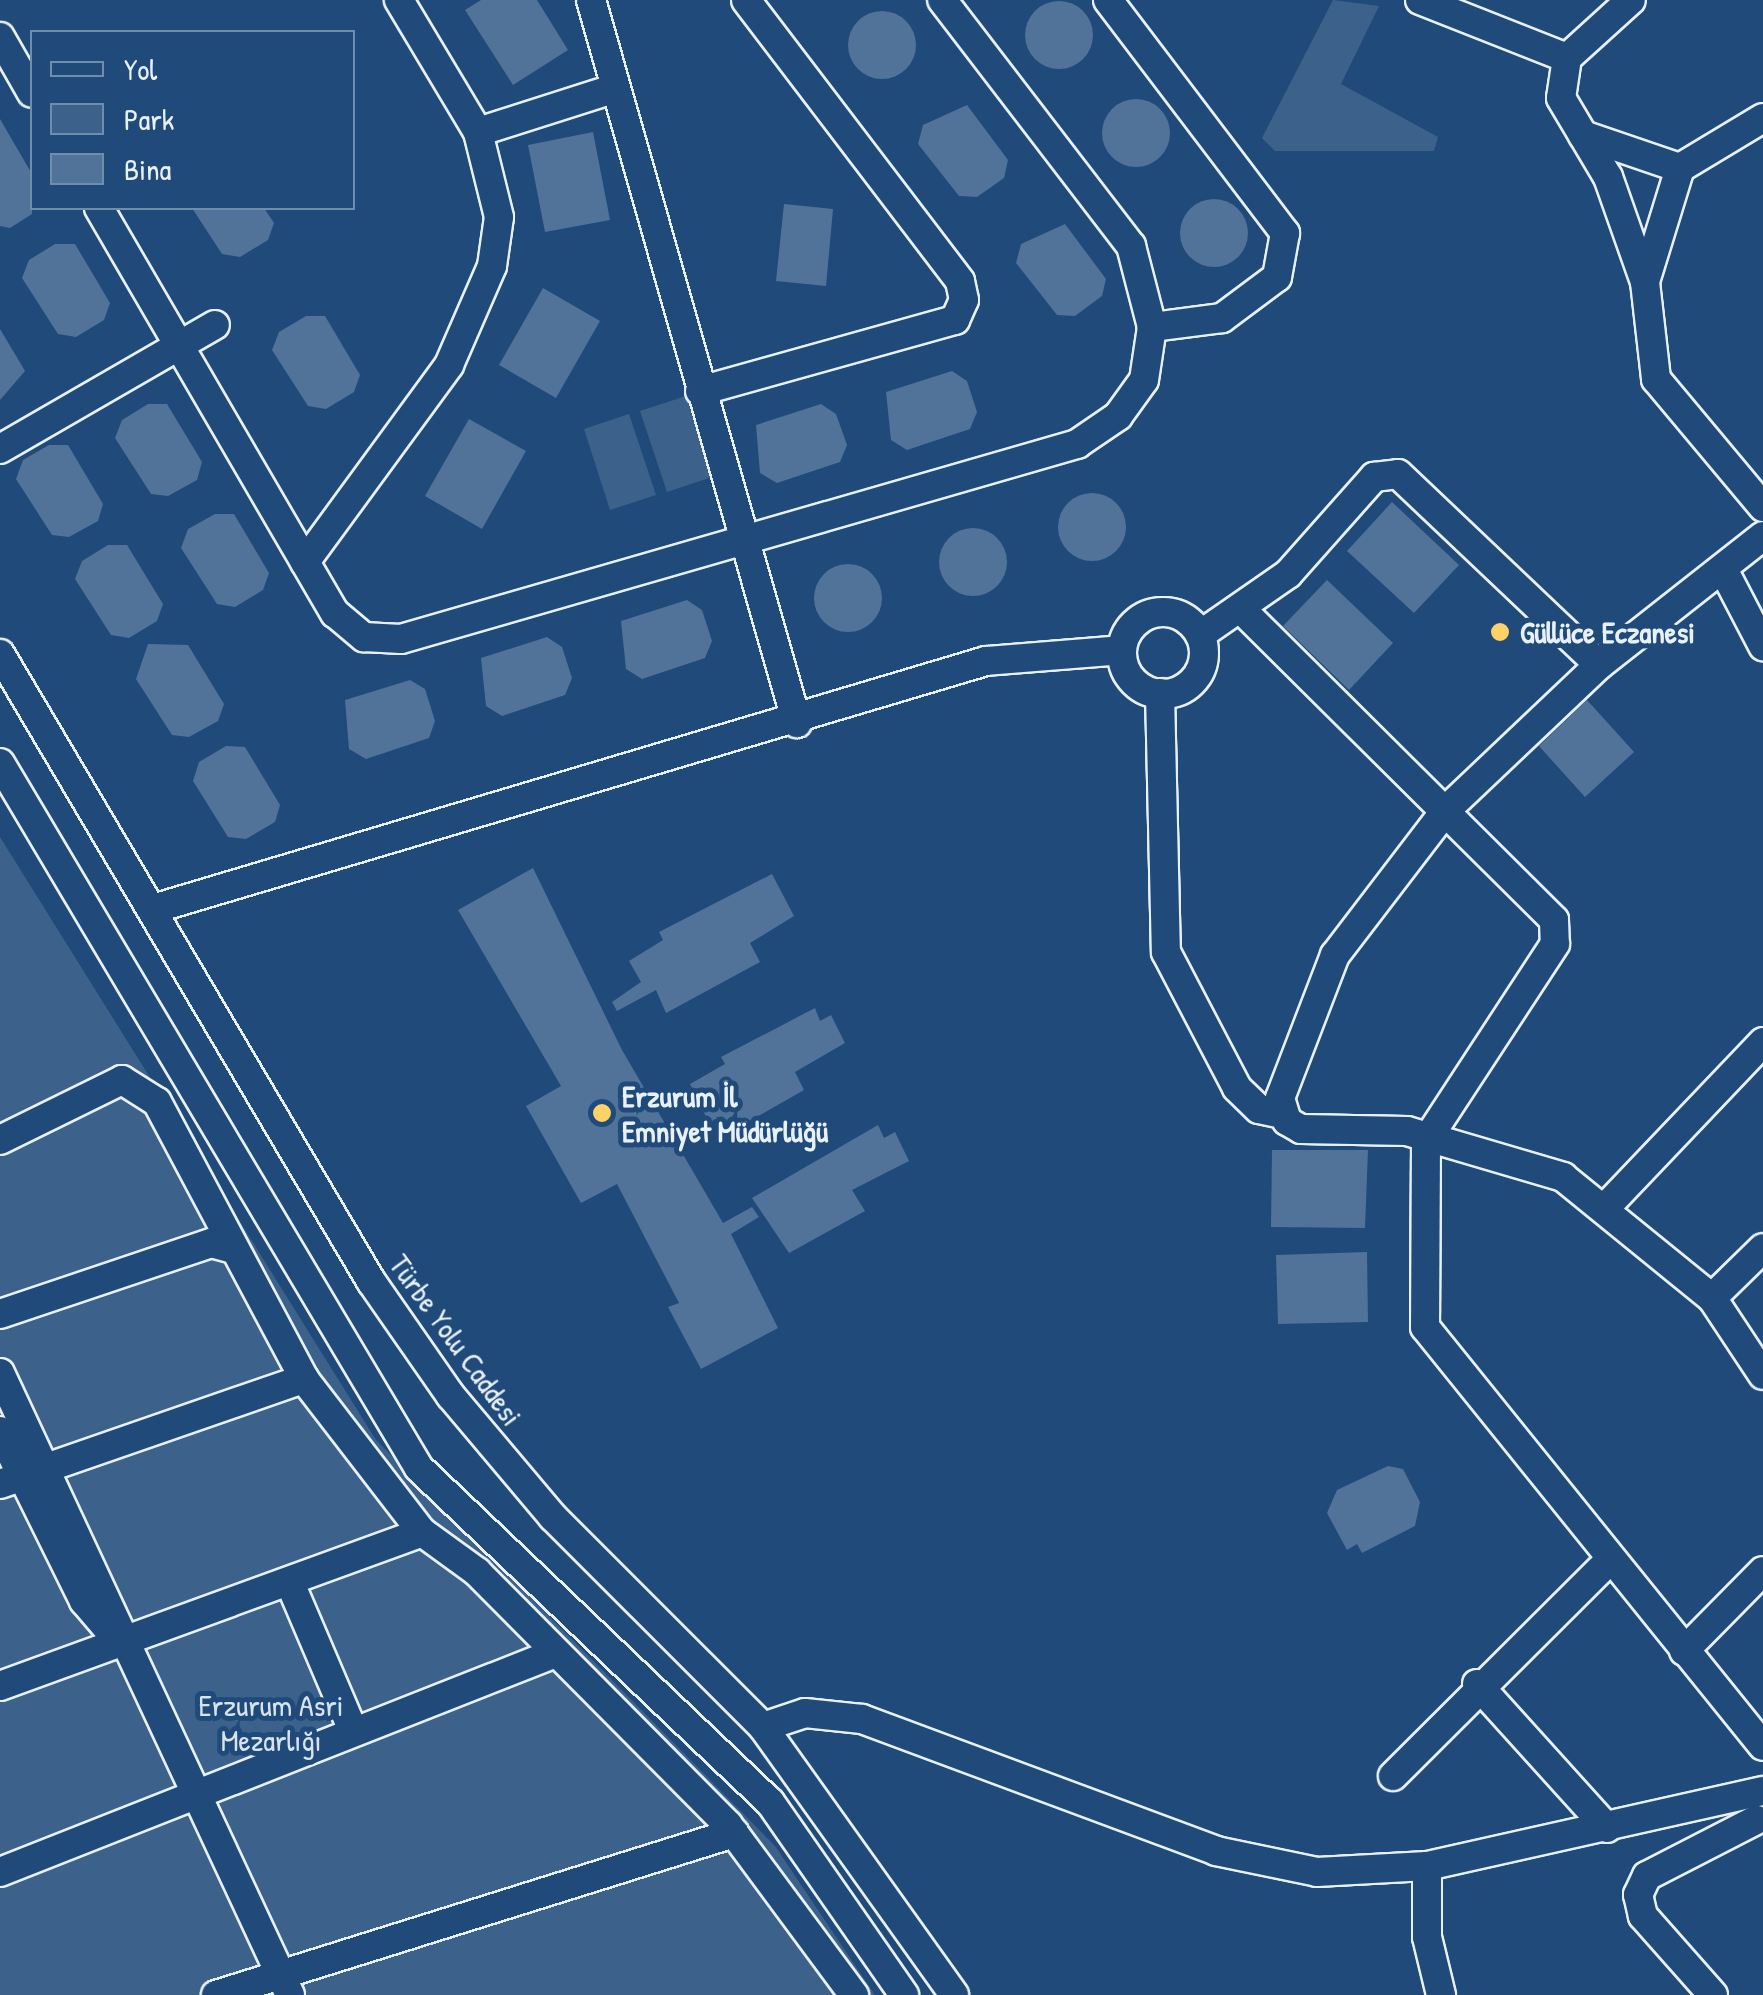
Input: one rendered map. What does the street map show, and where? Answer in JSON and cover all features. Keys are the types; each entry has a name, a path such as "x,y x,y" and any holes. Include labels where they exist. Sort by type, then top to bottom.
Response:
{"street":[{"path":"306,562 475,317 499,218 478,132 399,0"},
{"path":"591,0 612,89 797,723"},
{"path":"700,390 955,320 964,300 960,281 746,0"},
{"path":"100,210 335,613 364,637 401,638 1077,444 1118,416 1144,380 1152,327 1131,246 942,0"},
{"path":"1108,0 1285,233 1277,277 1222,318 1183,330 1152,327"},
{"path":"1420,0 1567,58"},
{"path":"1631,0 1567,58 1561,98 1583,134 1645,282 1656,380 1763,506"},
{"path":"0,37 30,90"},
{"path":"478,132 612,89"},
{"path":"1645,282 1680,168 1763,118"},
{"path":"1583,134 1680,168"},
{"path":"0,449 215,325"},
{"path":"1200,635 1244,612 1374,476 1398,474 1599,665"},
{"path":"1282,1114 1295,1044 1335,955 1446,810 1599,665 1763,536"},
{"path":"1724,570 1763,646"},
{"path":"1154,612 1181,616 1200,635 1198,672 1160,693 1128,675 1122,650 1131,626 1154,612"},
{"path":"1244,612 1544,908 1558,936 1426,1141 1430,1344 1763,1746"},
{"path":"153,910 797,723 986,661 1122,650"},
{"name":"Türbe Yolu Caddesi","path":"0,654 372,1281 451,1396 552,1517 763,1727 954,1995"},
{"path":"1160,693 1166,952 1237,1088 1259,1109 1282,1114 1301,1129 1408,1132 1426,1141 1534,1166 1606,1207 1712,1298 1763,1375"},
{"path":"0,763 419,1468 770,1802 904,1995"},
{"path":"1606,1207 1763,1042"},
{"path":"0,1140 122,1080 158,1102 304,1380 422,1532 477,1572 553,1654 734,1833 854,1995"},
{"path":"0,1314 211,1243 233,1249"},
{"path":"1712,1298 1763,1248"},
{"path":"0,1373 49,1470 120,1644 284,1987"},
{"path":"10,1480 49,1470 304,1380"},
{"path":"0,1431 10,1480 84,1601 120,1644"},
{"path":"0,1686 422,1532"},
{"path":"1393,1776 1477,1684 1610,1560"},
{"path":"1684,1651 1763,1571"},
{"path":"290,1583 353,1731"},
{"path":"0,1872 553,1654"},
{"path":"1477,1684 1606,1828"},
{"path":"763,1727 804,1713 862,1720 1285,1870 1427,1866 1753,1793 1760,1825 1647,1876 1638,1894 1644,1916 1712,1995"},
{"path":"216,1995 284,1987 734,1833"},
{"path":"1427,1866 1427,1937 1441,1995"}],"green space":[{"path":"1333,0 1379,6 1341,84 1438,137 1434,151 1275,151 1262,138"},
{"path":"686,396 712,477 667,492 640,411"},
{"path":"629,414 656,495 610,510 584,429"},
{"name":"Erzurum Asri Mezarlığı","path":"0,837 376,1440 775,1846 875,1995 0,1995"}],"building":[{"path":"481,0 537,0 568,50 513,85 465,10"},
{"path":"1059,1 1083,11 1093,35 1083,59 1059,69 1035,59 1025,35 1035,11"},
{"path":"882,11 906,21 916,45 906,69 882,79 858,69 848,45 858,21"},
{"path":"1136,99 1160,109 1170,133 1160,157 1136,167 1112,157 1102,133 1112,109"},
{"path":"967,105 1008,160 1004,178 977,197 959,196 918,144 923,125"},
{"path":"0,119 30,171 32,214 10,228 0,226"},
{"path":"593,132 610,220 545,232 528,145"},
{"path":"1214,199 1238,209 1248,233 1238,257 1214,267 1190,257 1180,233 1190,209"},
{"path":"784,204 833,209 826,286 776,281"},
{"path":"193,210 265,210 274,223 268,240 240,257 222,254"},
{"path":"1065,224 1106,279 1102,296 1075,316 1057,315 1016,263 1021,244"},
{"path":"55,244 75,244 110,303 104,320 76,337 58,334 22,278 29,260"},
{"path":"543,288 600,321 556,398 499,365"},
{"path":"306,316 325,316 360,375 354,392 326,409 308,406 272,350 279,332"},
{"path":"0,329 25,371 0,400"},
{"path":"952,371 967,381 977,412 970,429 907,450 891,440 886,392"},
{"path":"148,404 167,404 202,462 197,480 168,496 151,494 115,438 122,420"},
{"path":"821,404 836,414 847,445 840,462 777,483 760,473 756,425"},
{"path":"469,419 526,451 482,529 425,496"},
{"path":"49,445 68,445 103,504 98,521 69,537 52,535 16,479 23,460"},
{"path":"1092,493 1116,503 1126,527 1116,551 1092,561 1068,551 1058,527 1068,503"},
{"path":"1392,502 1459,565 1414,613 1347,551"},
{"path":"215,514 234,514 269,573 263,590 235,607 217,604 181,548 188,529"},
{"path":"973,528 997,538 1007,562 997,586 973,596 949,586 939,562 949,538"},
{"path":"108,545 127,545 163,604 157,621 129,638 111,635 75,579 82,561"},
{"path":"848,564 872,574 882,598 872,622 848,632 824,622 814,598 824,574"},
{"path":"1327,580 1393,643 1349,690 1283,626"},
{"path":"687,600 702,610 712,641 705,658 642,679 626,669 621,621"},
{"path":"547,637 562,647 572,678 565,695 502,716 486,706 481,658"},
{"path":"148,644 188,645 224,704 218,721 189,737 172,735 136,679"},
{"path":"410,680 425,689 435,721 429,738 366,759 349,749 345,700"},
{"path":"1587,700 1634,752 1585,797 1539,746"},
{"path":"226,746 245,747 280,805 275,822 246,839 228,837 193,781 199,762"},
{"name":"Erzurum İl Emniyet Müdürlüğü","path":"533,868 622,1050 723,1223 752,1207 759,1217 731,1234 778,1328 701,1369 668,1307 679,1303 617,1184 581,1203 526,1106 561,1086 458,910"},
{"path":"772,874 794,916 750,943 760,962 666,1013 656,990 617,1011 612,1002 641,982 629,961 663,940 659,932"},
{"path":"815,1008 820,1021 831,1015 845,1043 795,1072 804,1090 725,1135 715,1119 709,1123 690,1084 725,1064 721,1057"},
{"path":"878,1125 884,1138 895,1132 909,1161 852,1190 865,1211 789,1253 752,1198"},
{"path":"1272,1150 1368,1150 1365,1228 1271,1227"},
{"path":"1367,1252 1368,1322 1278,1324 1276,1255"},
{"path":"1388,1466 1403,1469 1420,1502 1415,1526 1362,1553 1357,1544 1347,1550 1327,1513 1337,1490"}],"place":[{"name":"Güllüce Eczanesi","path":"1500,632"},
{"name":"Erzurum İl Emniyet Müdürlüğü","path":"602,1113"}]}
